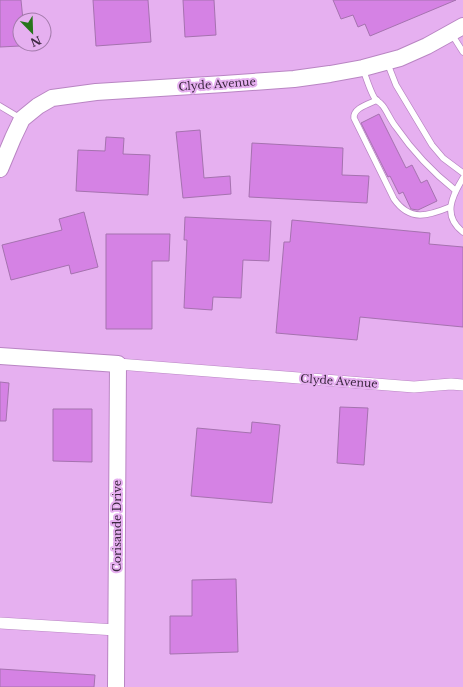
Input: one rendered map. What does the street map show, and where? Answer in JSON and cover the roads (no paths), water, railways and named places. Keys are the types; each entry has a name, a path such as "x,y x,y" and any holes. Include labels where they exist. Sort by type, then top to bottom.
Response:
{"street":[{"name":"Clyde Avenue","path":"0,168 22,119 38,106 52,98 74,94 330,74 387,62 420,49 457,30"},
{"name":"Clyde Avenue","path":"0,356 414,387 451,384 463,385"},
{"name":"Corisande Drive","path":"116,687 118,364"},
{"path":"0,623 116,630"}],"lane":[{"path":"457,30 463,52"},
{"path":"387,62 396,85 432,145 443,158 463,173"},
{"path":"363,68 370,88 377,100 382,104 400,134 424,163 455,190"},
{"path":"377,100 358,109 355,112 354,118 398,206 411,214 419,216 450,207"},
{"path":"0,106 22,119"},
{"path":"463,178 455,190 450,207 451,215 455,223 463,232"}]}
